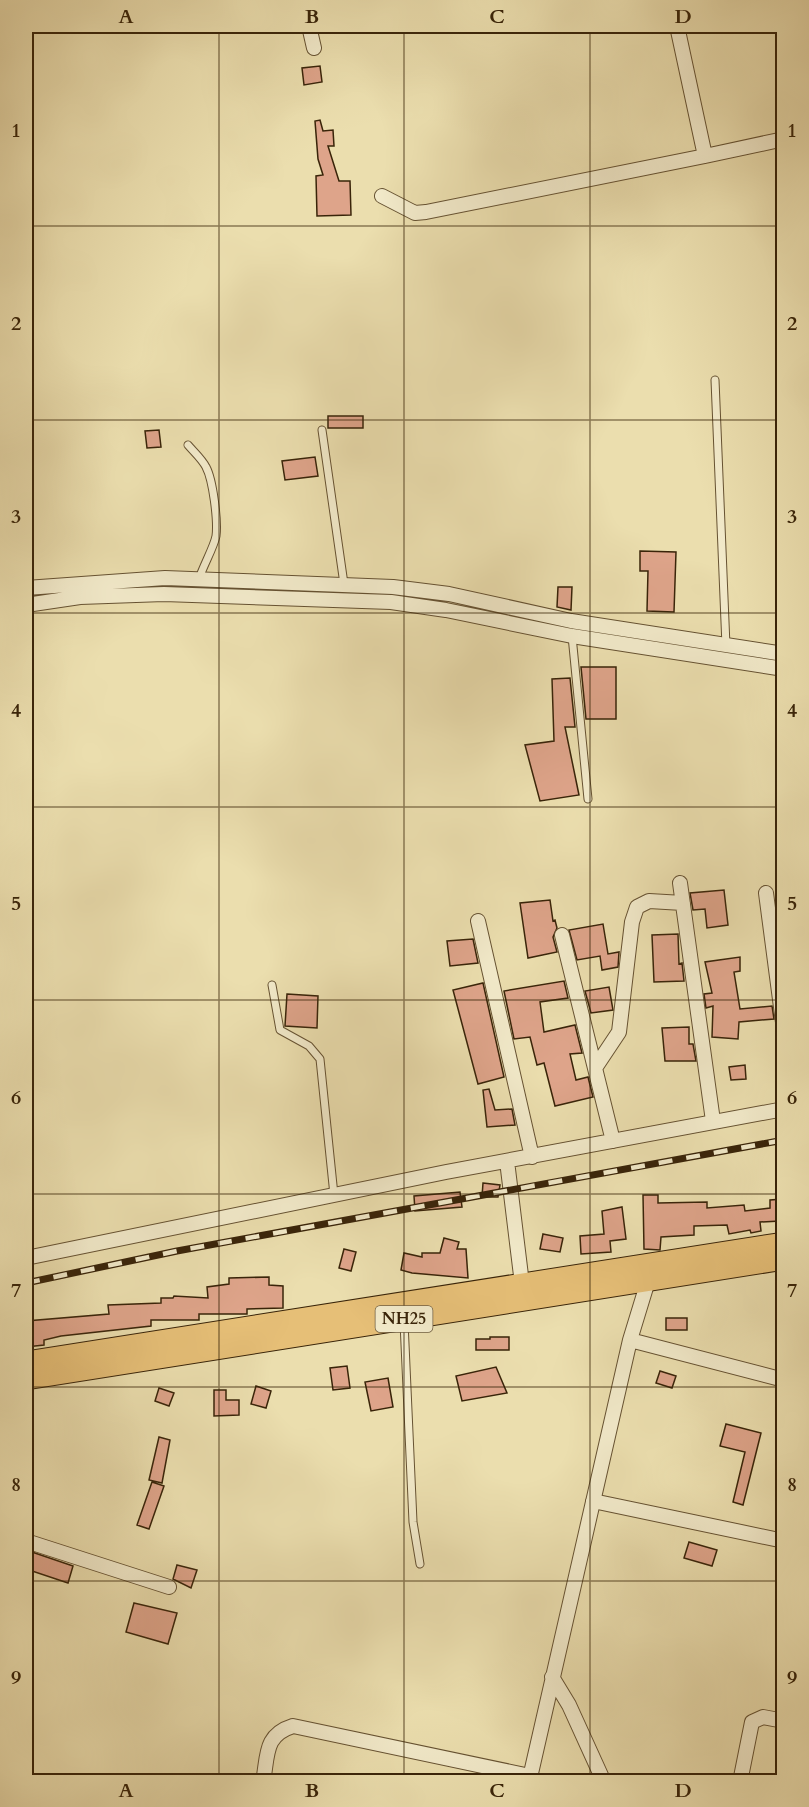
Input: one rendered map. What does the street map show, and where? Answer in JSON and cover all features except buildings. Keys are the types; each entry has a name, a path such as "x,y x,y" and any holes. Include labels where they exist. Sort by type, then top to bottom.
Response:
{"main road":[{"name":"NH25","path":"26,1378 404,1319 523,1292 783,1243"},
{"name":"NH25","path":"26,1362 523,1292 648,1281 783,1259"}],"street":[{"path":"309,26 314,48"},
{"path":"677,26 705,156"},
{"path":"382,196 415,213 426,212 783,139"},
{"path":"26,588 89,581 199,579 344,584 449,594 572,621 783,654"},
{"path":"26,605 80,597 164,594 363,601 447,610 572,636 783,669"},
{"path":"680,883 713,1121"},
{"path":"766,893 783,1030"},
{"path":"595,1068 620,1032 632,922 637,907 648,901 683,903"},
{"path":"478,921 532,1157"},
{"path":"562,935 613,1141"},
{"path":"26,1258 334,1195 783,1109"},
{"path":"507,1161 523,1292"},
{"path":"263,1782 271,1742 278,1731 293,1726 530,1779 630,1340 648,1281"},
{"path":"630,1340 783,1380"},
{"path":"593,1501 783,1541"},
{"path":"26,1541 169,1587"},
{"path":"552,1677 569,1705 604,1782"},
{"path":"740,1782 752,1722 763,1717 783,1722"}],"lane":[{"path":"716,380 726,646"},
{"path":"322,430 344,584"},
{"path":"188,445 202,461 209,475 216,530 199,579"},
{"path":"572,636 588,799"},
{"path":"272,985 280,1030 309,1046 320,1059 334,1195"},
{"path":"404,1319 413,1522 420,1563"}],"railway":[{"path":"26,1283 177,1251 784,1140"}]}
